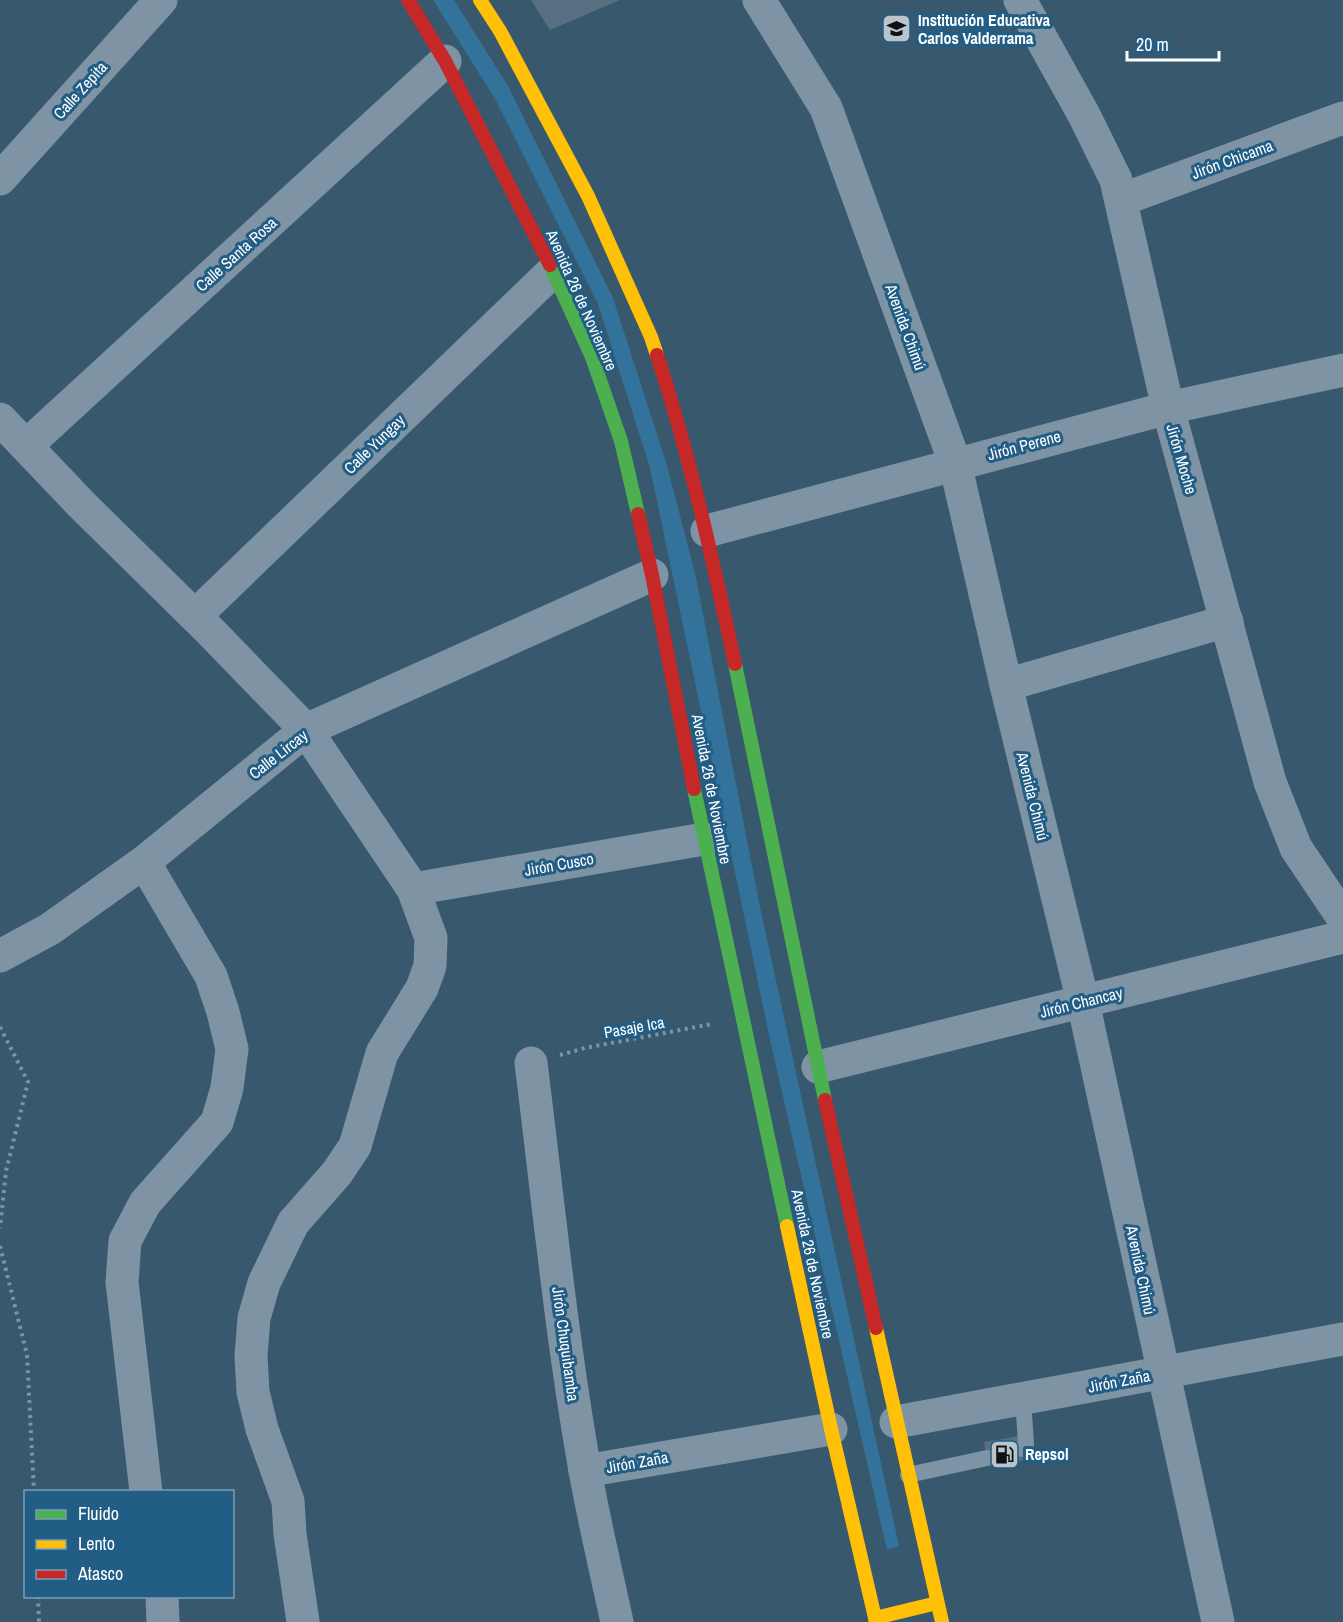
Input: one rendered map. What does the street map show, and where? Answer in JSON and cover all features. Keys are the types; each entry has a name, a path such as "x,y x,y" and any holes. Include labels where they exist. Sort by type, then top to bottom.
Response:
{"main road":[{"name":"Avenida 26 de Noviembre","path":"408,0 445,61 553,271 592,357 621,441 652,575 704,839 831,1429 876,1620"},
{"path":"480,0 500,31 588,196 651,338 677,416 707,531 818,1066 942,1622"},
{"path":"876,1620 937,1603"}],"street":[{"name":"Calle Zepita","path":"4,163 161,0"},
{"name":"Avenida Chimú","path":"759,0 826,108 955,463 1006,686 1083,1002 1218,1622"},
{"name":"Jirón Moche","path":"1020,0 1084,115 1116,180 1168,408 1270,782 1296,848 1343,918"},
{"name":"Calle Santa Rosa","path":"26,446 445,61"},
{"name":"Jirón Chicama","path":"1121,200 1343,118"},
{"name":"Calle Yungay","path":"195,616 553,271"},
{"name":"Jirón Perene","path":"707,531 1168,408 1343,370"},
{"path":"0,419 81,504 306,730 413,889 431,938 430,966 422,988 382,1053 355,1146 337,1173 293,1223 264,1283 254,1318 251,1356 254,1392 262,1429 288,1501 290,1534 303,1622"},
{"name":"Calle Lircay","path":"0,956 50,929 144,862 306,730 652,575"},
{"path":"1006,686 1227,621"},
{"name":"Jirón Cusco","path":"413,889 704,839"},
{"path":"144,862 210,976 223,1012 232,1049 227,1088 217,1122 145,1203 125,1241 122,1282 146,1490"},
{"name":"Jirón Chancay","path":"818,1066 1343,937"},
{"name":"Jirón Chuquibamba","path":"531,1063 556,1272 585,1471 617,1622"},
{"name":"Jirón Zaña","path":"896,1422 1343,1339"},
{"name":"Jirón Zaña","path":"585,1471 831,1429"},
{"path":"162,1598 163,1622"}],"lane":[{"path":"1022,1449 1026,1444 1023,1398"},
{"path":"908,1475 987,1458"}],"path":[{"name":"Pasaje Ica","path":"531,1063 585,1048 743,1019"},
{"path":"0,1027 28,1082 6,1171 0,1228"},
{"path":"0,1246 27,1355 33,1490"},
{"path":"38,1598 39,1622"}],"shaded area":[{"path":"433,0 454,0 508,86 613,298 666,462 695,573 760,907 899,1546 887,1550 771,1044 650,468 598,304 494,97"}],"building":[{"path":"531,0 620,0 550,30"},
{"name":"Repsol","path":"1019,1436 1023,1460 988,1466 984,1442"}],"traffic: fast":[{"path":"550,265 592,357 621,441 638,514"},
{"path":"735,664 825,1100"},
{"path":"694,789 787,1226"}],"traffic: slow":[{"path":"480,0 500,31 588,196 657,355"},
{"path":"787,1226 876,1622"},
{"path":"876,1328 942,1622"},
{"path":"875,1618 937,1603"}],"traffic: jam":[{"path":"408,0 445,61 550,265"},
{"path":"657,355 700,509 735,664"},
{"path":"638,514 694,789"},
{"path":"825,1100 876,1328"}],"place":[{"name":"Institución Educativa Carlos Valderrama","path":"897,29"},
{"name":"Repsol","path":"1004,1454"}]}
